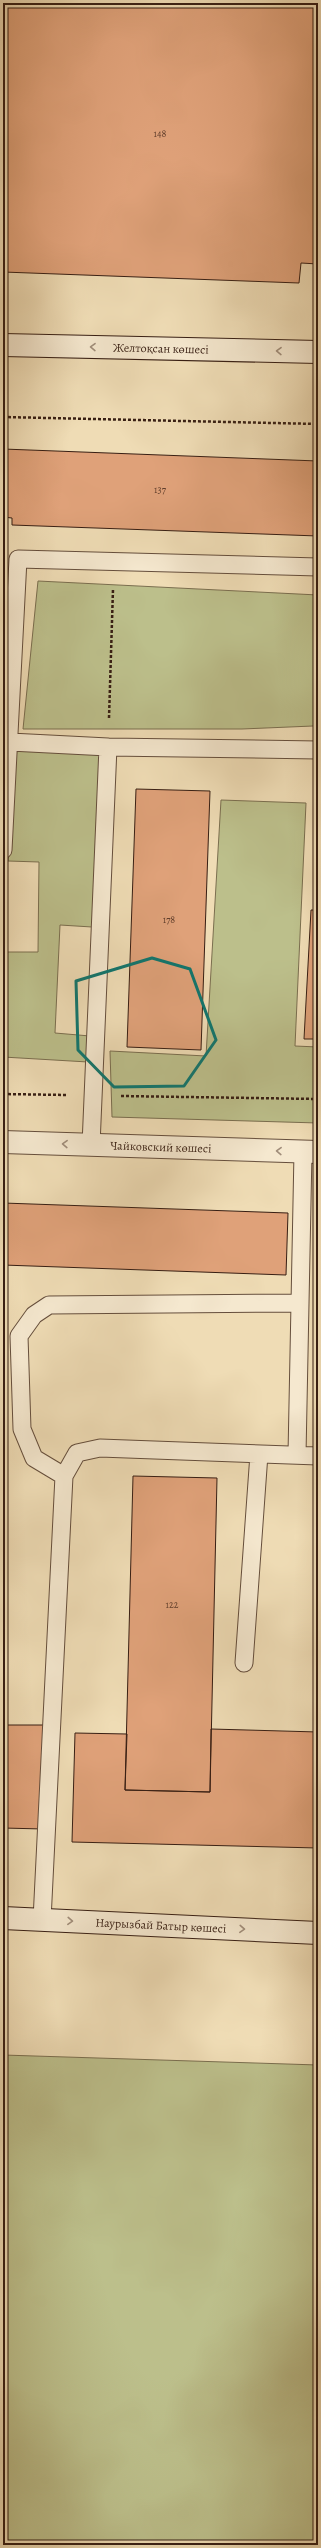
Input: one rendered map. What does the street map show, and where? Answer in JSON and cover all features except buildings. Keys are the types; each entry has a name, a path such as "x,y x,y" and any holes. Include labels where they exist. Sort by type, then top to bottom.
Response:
{"main road":[{"name":"Желтоқсан көшесі","path":"3,345 318,352"},
{"name":"Чайковский көшесі","path":"3,1142 311,1152"},
{"name":"Наурызбай Батыр көшесі","path":"3,1918 318,1932"}],"lane":[{"path":"3,850 10,742 18,559 318,567"},
{"path":"10,742 108,747 318,750"},
{"path":"91,1144 108,747"},
{"path":"297,1455 300,1303 311,1152"},
{"path":"64,1476 34,1458 22,1429 19,1336 34,1315 48,1305 300,1303"},
{"path":"42,1920 64,1476 77,1453 100,1448 318,1456"},
{"path":"244,1663 259,1454"}],"path":[{"path":"3,417 318,424"},
{"path":"108,747 114,562"},
{"path":"3,1094 318,1099"}],"highlighted area":[{"path":"152,958 190,969 216,1040 184,1086 114,1087 78,1050 76,981"}],"green space":[{"path":"38,581 318,595 318,723 313,726 242,729 23,729"},
{"path":"17,748 102,753 92,927 60,925 55,1033 90,1036 88,1062 3,1057 7,952 38,952 39,862 8,861"},
{"path":"221,800 306,803 295,1046 318,1047 318,1123 112,1117 110,1051 206,1056"},
{"path":"3,2055 318,2065 318,2545 3,2545"}]}
